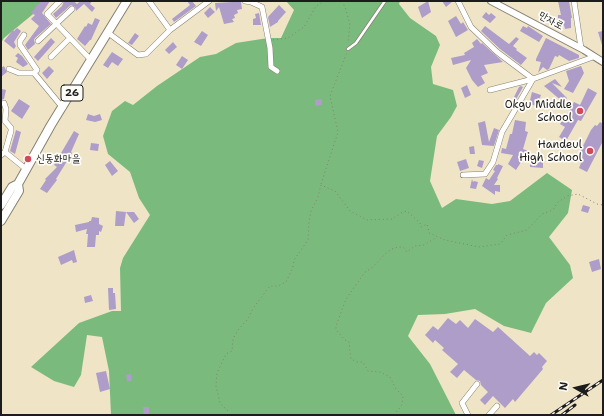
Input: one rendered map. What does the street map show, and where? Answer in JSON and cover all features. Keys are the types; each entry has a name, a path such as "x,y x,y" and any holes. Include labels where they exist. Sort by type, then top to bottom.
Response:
{"main road":[{"name":"26","path":"1,205 12,187 18,184 107,32 127,1"},
{"name":"26","path":"1,221 19,191 18,184"}],"street":[{"path":"60,1 47,14 91,60"},
{"path":"149,1 170,30"},
{"path":"107,32 138,55 146,54 170,30 209,1"},
{"path":"245,1 262,7 269,40 271,67 277,71"},
{"path":"458,1 471,27 497,52 533,79"},
{"name":"만자로","path":"491,1 581,48 603,62"},
{"path":"574,1 581,48"},
{"path":"38,41 72,9"},
{"path":"9,69 20,73 34,73 38,70 20,45 20,41 24,35"},
{"path":"51,57 70,38"},
{"path":"490,90 533,79 594,56"},
{"path":"34,73 63,108"},
{"path":"463,175 485,174 492,162 502,132 533,79"},
{"path":"4,103 6,109 5,121 12,131 3,154 26,169"},
{"path":"468,415 462,403 477,384"},
{"path":"488,415 496,406"}],"lane":[{"path":"348,49 356,43 385,1"}],"path":[{"path":"269,40 288,38 304,27 316,6 325,1"},
{"path":"228,415 228,411 220,403 216,386 217,373 226,354 232,351 233,339 238,330 247,320 254,306 270,286 278,286 286,282 293,267 294,260 308,240 309,222 338,132 330,96 348,49 350,24 342,2 336,1"},
{"path":"321,185 335,191 350,211 367,220 392,219 401,213 406,212 420,223 421,227 427,224 429,234 464,245 479,247 500,244 507,235 527,230 542,214 553,210 557,203 567,196 578,194 597,204 603,205"},
{"path":"394,415 402,405 404,396 396,389 390,377 380,372 368,371 365,369 363,362 357,362 351,359 349,342 336,330 336,326 346,299 365,272 373,267 385,254 398,247 403,247 407,252 415,246 424,245 437,236"}],"green space":[{"path":"1,1 49,1 4,38 1,43"},
{"path":"286,1 400,1 399,4 410,18 436,36 440,45 431,67 433,84 453,90 457,106 437,136 430,181 442,208 456,199 492,204 510,201 547,173 572,190 568,213 549,237 570,265 573,278 546,303 531,333 504,326 475,309 445,314 418,315 408,336 430,364 456,415 111,415 109,371 102,337 87,335 81,375 74,387 54,381 31,367 79,323 112,311 121,311 120,268 123,258 150,215 139,198 130,172 108,154 103,136 112,111 125,101 133,105 157,86 200,57 216,54 236,43 268,38 281,38 294,10"}],"building":[{"path":"41,1 50,1 42,13 51,24 35,38 35,44 28,50 25,45 39,26 31,19 35,15 31,13"},
{"path":"64,1 74,1 77,4 80,1 92,1 90,4 95,8 92,12 84,4 76,11 75,7 71,5 56,18 53,14 62,6"},
{"path":"187,1 192,1 196,6 174,22 172,19 190,5"},
{"path":"428,1 431,12 422,18 418,7"},
{"path":"442,1 453,1 446,7"},
{"path":"558,1 569,1 572,18 571,28 565,29 564,25 561,26 560,19 558,19 558,15 561,15"},
{"path":"241,2 242,9 237,10 238,13 234,15 235,18 232,19 234,22 224,24 219,7 216,11 215,3"},
{"path":"279,5 286,12 278,22 270,27 268,17"},
{"path":"210,7 215,12 208,18 204,13"},
{"path":"486,12 489,15 491,13 496,17 490,23 482,17"},
{"path":"259,13 261,25 253,25 253,19 256,18 255,14"},
{"path":"456,16 461,24 463,22 468,30 456,37 448,21"},
{"path":"95,18 100,20 91,40 85,46 77,39 85,26 86,27 88,23 92,25"},
{"path":"485,26 509,44 516,37 519,39 513,46 527,58 521,65 500,49 481,31"},
{"path":"523,26 527,28 528,26 543,36 539,42 520,31"},
{"path":"17,28 21,31 14,42 16,46 14,49 4,41 13,30 14,31"},
{"path":"202,31 208,35 201,46 194,42"},
{"path":"603,31 603,45 602,45 598,32"},
{"path":"135,33 139,36 132,45 128,43"},
{"path":"51,38 55,42 38,61 34,57"},
{"path":"546,38 579,55 579,58 569,61 559,55 558,57 555,56 549,69 547,70 543,67 538,73 541,62 536,61 536,59"},
{"path":"477,39 503,62 484,65 488,73 481,76 485,83 478,87 472,80 466,68 471,60 453,65 451,58 465,55 464,53 474,47 472,43"},
{"path":"173,42 177,47 169,54 165,50"},
{"path":"112,52 123,59 118,66 112,62 108,68 103,65"},
{"path":"18,53 28,64 23,67 16,62 18,58 15,56"},
{"path":"182,56 188,60 182,69 176,65"},
{"path":"4,66 7,72 1,77 1,68"},
{"path":"49,66 54,71 47,79 42,73"},
{"path":"581,66 584,73 573,93 564,89 569,81 566,71"},
{"path":"555,79 562,87 552,83 567,98 563,102 544,86"},
{"path":"467,85 471,95 465,98 461,88"},
{"path":"521,86 523,87 514,103 514,97"},
{"path":"588,88 597,93 581,121 578,120 566,141 559,137 565,127 560,124 563,119 564,120 574,102 580,105"},
{"path":"2,89 6,90 4,99 1,100"},
{"path":"532,92 541,95 537,106 529,104"},
{"path":"19,99 30,106 22,119 11,111"},
{"path":"322,99 322,105 315,106 315,100"},
{"path":"88,114 94,116 100,114 102,120 95,122 86,120"},
{"path":"537,114 554,115 552,121"},
{"path":"515,120 526,122 525,131 528,132 523,149 528,151 524,160 523,159 516,170 508,164 513,155 501,153 502,148 506,149 510,134 512,134"},
{"path":"485,121 489,142 494,128 499,130 494,146 482,145 478,123"},
{"path":"600,122 603,124 603,141 587,172 579,168 581,163 576,160 591,130"},
{"path":"16,130 21,132 15,154 10,151"},
{"path":"74,131 79,134 71,152 72,153 56,179 57,180 47,193 40,189 46,180 45,179 57,167 54,165"},
{"path":"91,143 99,144 98,151 90,150"},
{"path":"474,146 475,154 470,154 469,147"},
{"path":"466,159 469,168 460,171 457,162"},
{"path":"479,160 484,161 482,168 477,166"},
{"path":"110,161 118,171 112,176 105,165"},
{"path":"530,161 543,161 543,168 530,167"},
{"path":"498,164 503,166 494,185 500,185 500,192 495,191 495,195 482,186 486,178 489,180 495,171 493,170"},
{"path":"472,179 473,182 478,182 476,189 470,188"},
{"path":"583,205 590,207 588,213 581,211"},
{"path":"116,211 126,212 124,226 115,226"},
{"path":"126,212 134,212 139,219 134,223"},
{"path":"92,217 99,218 99,224 103,226 101,232 99,231 99,235 96,235 95,247 87,247 87,229 76,232 75,225 89,222 91,221"},
{"path":"74,250 77,262 73,263 72,260 61,265 58,257"},
{"path":"599,259 601,269 592,272 589,262"},
{"path":"108,288 113,288 113,293 115,293 116,309 109,310"},
{"path":"91,295 93,301 85,303 84,297"},
{"path":"448,318 456,324 460,320 468,328 475,319 493,332 498,327 530,356 534,352 537,355 539,353 547,361 542,367 543,369 515,402 513,399 505,408 493,396 485,405 480,400 488,392 481,385 480,381 476,380 464,370 457,378 450,372 458,364 442,350 444,348 435,340 433,343 425,335 433,326 438,330"},
{"path":"106,371 110,389 100,392 96,373"},
{"path":"131,374 132,381 127,381 126,375"},
{"path":"143,407 149,407 149,414 144,415"}],"railway":[{"path":"551,415 603,380"},
{"path":"562,415 575,405"}],"place":[{"name":"Okgu Middle School","path":"580,111"},
{"name":"Handeul High School","path":"590,151"},
{"name":"신동화마을","path":"28,159"}]}
